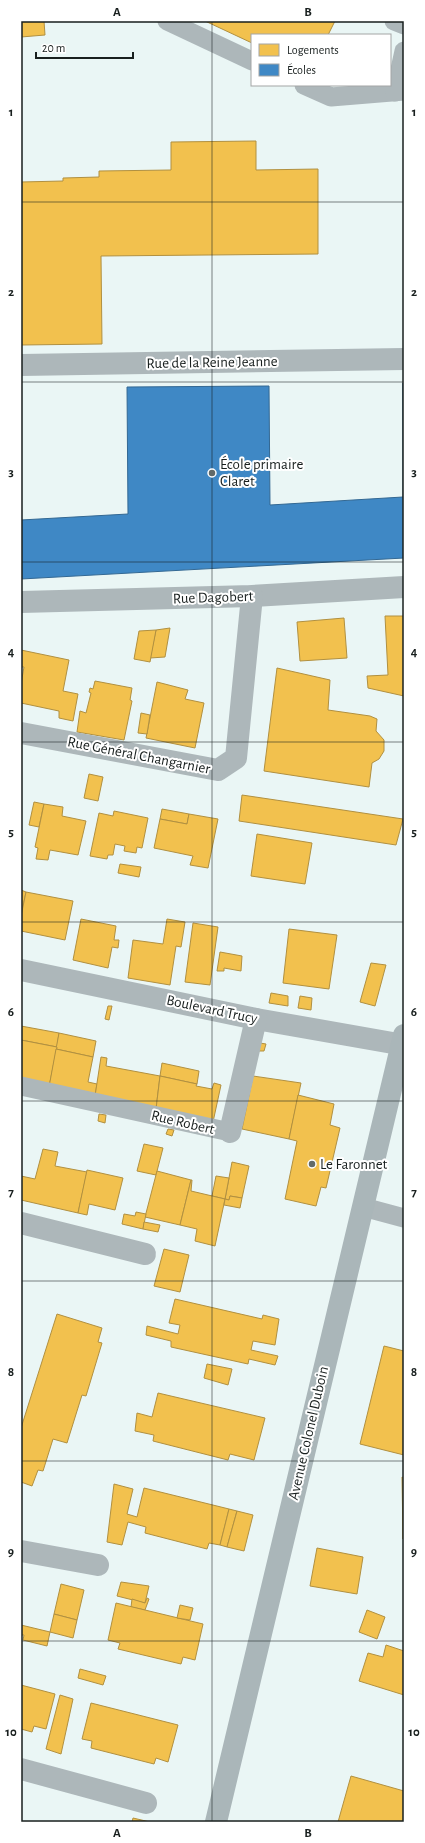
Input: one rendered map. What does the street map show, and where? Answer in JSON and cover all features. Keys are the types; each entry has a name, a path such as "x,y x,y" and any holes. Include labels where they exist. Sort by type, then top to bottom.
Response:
{"street":[{"name":"Rue de la Reine Jeanne","path":"21,366 404,360"},
{"name":"Rue Dagobert","path":"21,602 252,596 404,587"},
{"name":"Rue Général Changarnier","path":"21,733 218,770 236,758 252,596"},
{"name":"Boulevard Trucy","path":"21,970 256,1019 403,1042"},
{"name":"Rue Robert","path":"230,1132 256,1019"},
{"name":"Avenue Colonel Duboin","path":"216,1822 403,1042"},
{"path":"21,1223 145,1254"},
{"path":"21,1551 98,1565"},
{"path":"21,1769 146,1803"}],"lane":[{"path":"167,21 251,60"},
{"path":"394,21 404,25"},
{"path":"306,86 331,97 400,91 404,51"},
{"name":"Rue Robert","path":"21,1086 230,1132"},
{"path":"363,1207 404,1218"}],"building: Logements":[{"path":"21,21 44,21 45,35 21,37"},
{"path":"205,21 335,21 328,34 251,34 251,43"},
{"path":"256,141 256,170 318,169 318,254 101,256 102,344 21,345 21,182 63,181 63,178 99,177 99,171 171,170 171,142"},
{"path":"385,616 404,616 404,696 368,688 367,676 388,675"},
{"path":"344,618 347,658 300,661 297,622"},
{"path":"170,628 165,657 150,658 156,630"},
{"path":"156,630 150,662 134,659 139,631"},
{"path":"21,650 69,660 63,691 78,694 73,721 59,718 59,711 21,703 21,684 24,667 21,667"},
{"path":"277,668 330,680 328,710 370,716 377,719 376,731 384,740 384,751 379,759 372,763 369,787 264,771"},
{"path":"95,681 132,688 130,700 132,701 124,740 77,732 80,711 86,713 91,693 89,692 90,688 93,689"},
{"path":"157,682 188,690 185,699 204,703 195,748 146,738"},
{"path":"141,713 150,715 147,734 138,733"},
{"path":"89,774 103,777 98,801 84,798"},
{"path":"242,795 403,819 396,845 239,821"},
{"path":"34,802 44,804 39,827 29,825"},
{"path":"44,804 63,807 62,816 86,821 78,855 50,850 48,860 36,859 38,848 35,847"},
{"path":"162,809 189,814 187,824 160,819"},
{"path":"114,811 148,818 142,848 137,847 136,853 124,851 125,846 115,844 113,855 108,855 107,859 90,856 99,813 113,816"},
{"path":"189,814 218,819 208,868 190,865 193,856 154,848 160,819 187,824"},
{"path":"257,834 312,843 305,884 251,876"},
{"path":"120,864 141,867 139,877 118,873"},
{"path":"21,890 26,892 21,916"},
{"path":"26,892 73,901 65,940 21,931 21,916"},
{"path":"81,919 116,926 114,940 119,940 118,948 112,947 108,968 73,960"},
{"path":"167,919 185,922 181,947 176,946 170,985 128,978 133,940 163,944"},
{"path":"193,923 218,927 210,985 185,982"},
{"path":"289,929 337,935 329,989 283,983"},
{"path":"220,952 242,956 241,971 224,968 224,971 217,971"},
{"path":"371,963 386,965 375,1006 360,1002"},
{"path":"271,993 288,996 288,1006 269,1003"},
{"path":"300,996 312,998 311,1010 298,1008"},
{"path":"108,1006 112,1006 109,1020 105,1019"},
{"path":"21,1026 59,1033 57,1047 21,1040"},
{"path":"59,1033 96,1041 93,1057 56,1049"},
{"path":"21,1040 57,1047 49,1087 21,1081"},
{"path":"260,1043 266,1044 264,1051 258,1051"},
{"path":"56,1049 93,1057 88,1082 97,1084 95,1096 49,1087"},
{"path":"101,1057 107,1058 106,1066 160,1076 156,1109 95,1096"},
{"path":"162,1063 199,1071 197,1084 160,1076"},
{"path":"160,1076 197,1084 196,1086 212,1089 214,1083 221,1085 213,1122 156,1109"},
{"path":"253,1076 301,1083 289,1139 242,1129"},
{"name":"Le Faronnet","path":"298,1095 334,1104 330,1125 340,1128 326,1188 321,1187 316,1206 285,1199 297,1141 289,1139"},
{"path":"99,1114 106,1115 105,1123 98,1121"},
{"path":"168,1129 174,1130 172,1136 166,1134"},
{"path":"144,1144 163,1148 156,1175 137,1171"},
{"path":"43,1149 58,1152 55,1166 87,1172 78,1213 21,1200 21,1176 35,1179"},
{"path":"232,1162 249,1166 242,1198 230,1196 229,1200 225,1199"},
{"path":"87,1170 123,1178 115,1210 89,1204 87,1215 78,1213"},
{"path":"157,1171 191,1180 180,1225 145,1217"},
{"path":"216,1176 229,1178 225,1199 212,1196"},
{"path":"191,1180 191,1191 225,1199 215,1246 195,1241 197,1229 180,1225"},
{"path":"230,1196 242,1198 240,1208 224,1205 225,1199 229,1200"},
{"path":"136,1212 146,1214 143,1229 122,1224 124,1214 135,1216"},
{"path":"144,1222 160,1225 158,1232 143,1229"},
{"path":"164,1249 189,1255 180,1292 154,1286"},
{"path":"175,1299 262,1319 263,1315 279,1319 275,1345 253,1341 251,1350 278,1356 275,1365 249,1359 248,1364 171,1347 171,1341 146,1335 147,1326 178,1334 180,1325 169,1323"},
{"path":"57,1314 102,1328 98,1342 102,1343 86,1396 82,1395 67,1443 53,1439 43,1471 38,1470 32,1486 21,1482 21,1428"},
{"path":"384,1346 404,1351 404,1455 360,1444"},
{"path":"207,1364 232,1369 228,1385 204,1378"},
{"path":"158,1393 265,1418 254,1460 230,1454 228,1460 153,1441 154,1435 135,1431 137,1413 152,1417"},
{"path":"402,1477 404,1478 403,1539"},
{"path":"114,1484 133,1489 127,1514 137,1517 144,1488 229,1509 220,1545 209,1543 207,1549 145,1533 146,1527 128,1522 122,1545 107,1542"},
{"path":"229,1509 237,1511 227,1547 220,1545"},
{"path":"237,1511 253,1515 244,1551 227,1547"},
{"path":"317,1548 363,1557 357,1594 310,1586"},
{"path":"121,1582 149,1586 145,1603 117,1596"},
{"path":"61,1584 84,1590 77,1620 54,1614"},
{"path":"147,1598 149,1599 145,1610 131,1607 132,1599 145,1603"},
{"path":"116,1603 203,1624 195,1660 183,1657 181,1664 118,1649 120,1643 108,1640"},
{"path":"180,1605 193,1608 190,1620 177,1618"},
{"path":"367,1610 385,1617 377,1639 359,1632"},
{"path":"54,1614 77,1620 73,1638 50,1632"},
{"path":"21,1625 50,1632 47,1646 23,1640 24,1635 21,1635"},
{"path":"386,1645 404,1651 404,1695 359,1681 368,1653 383,1657"},
{"path":"80,1669 106,1676 103,1685 78,1678"},
{"path":"21,1685 55,1694 46,1729 34,1726 32,1732 21,1729"},
{"path":"60,1695 73,1699 61,1754 46,1749"},
{"path":"91,1703 178,1725 168,1762 156,1758 154,1764 91,1748 92,1741 82,1739"},
{"path":"351,1776 404,1791 404,1822 338,1822"},
{"path":"133,1818 150,1822 132,1822"}],"building: Écoles":[{"path":"403,383 404,558 21,579 21,520 128,514 127,387 269,386 270,505 403,497"}],"place":[{"name":"École primaire Claret","path":"212,473"},
{"name":"Le Faronnet","path":"312,1164"}]}
